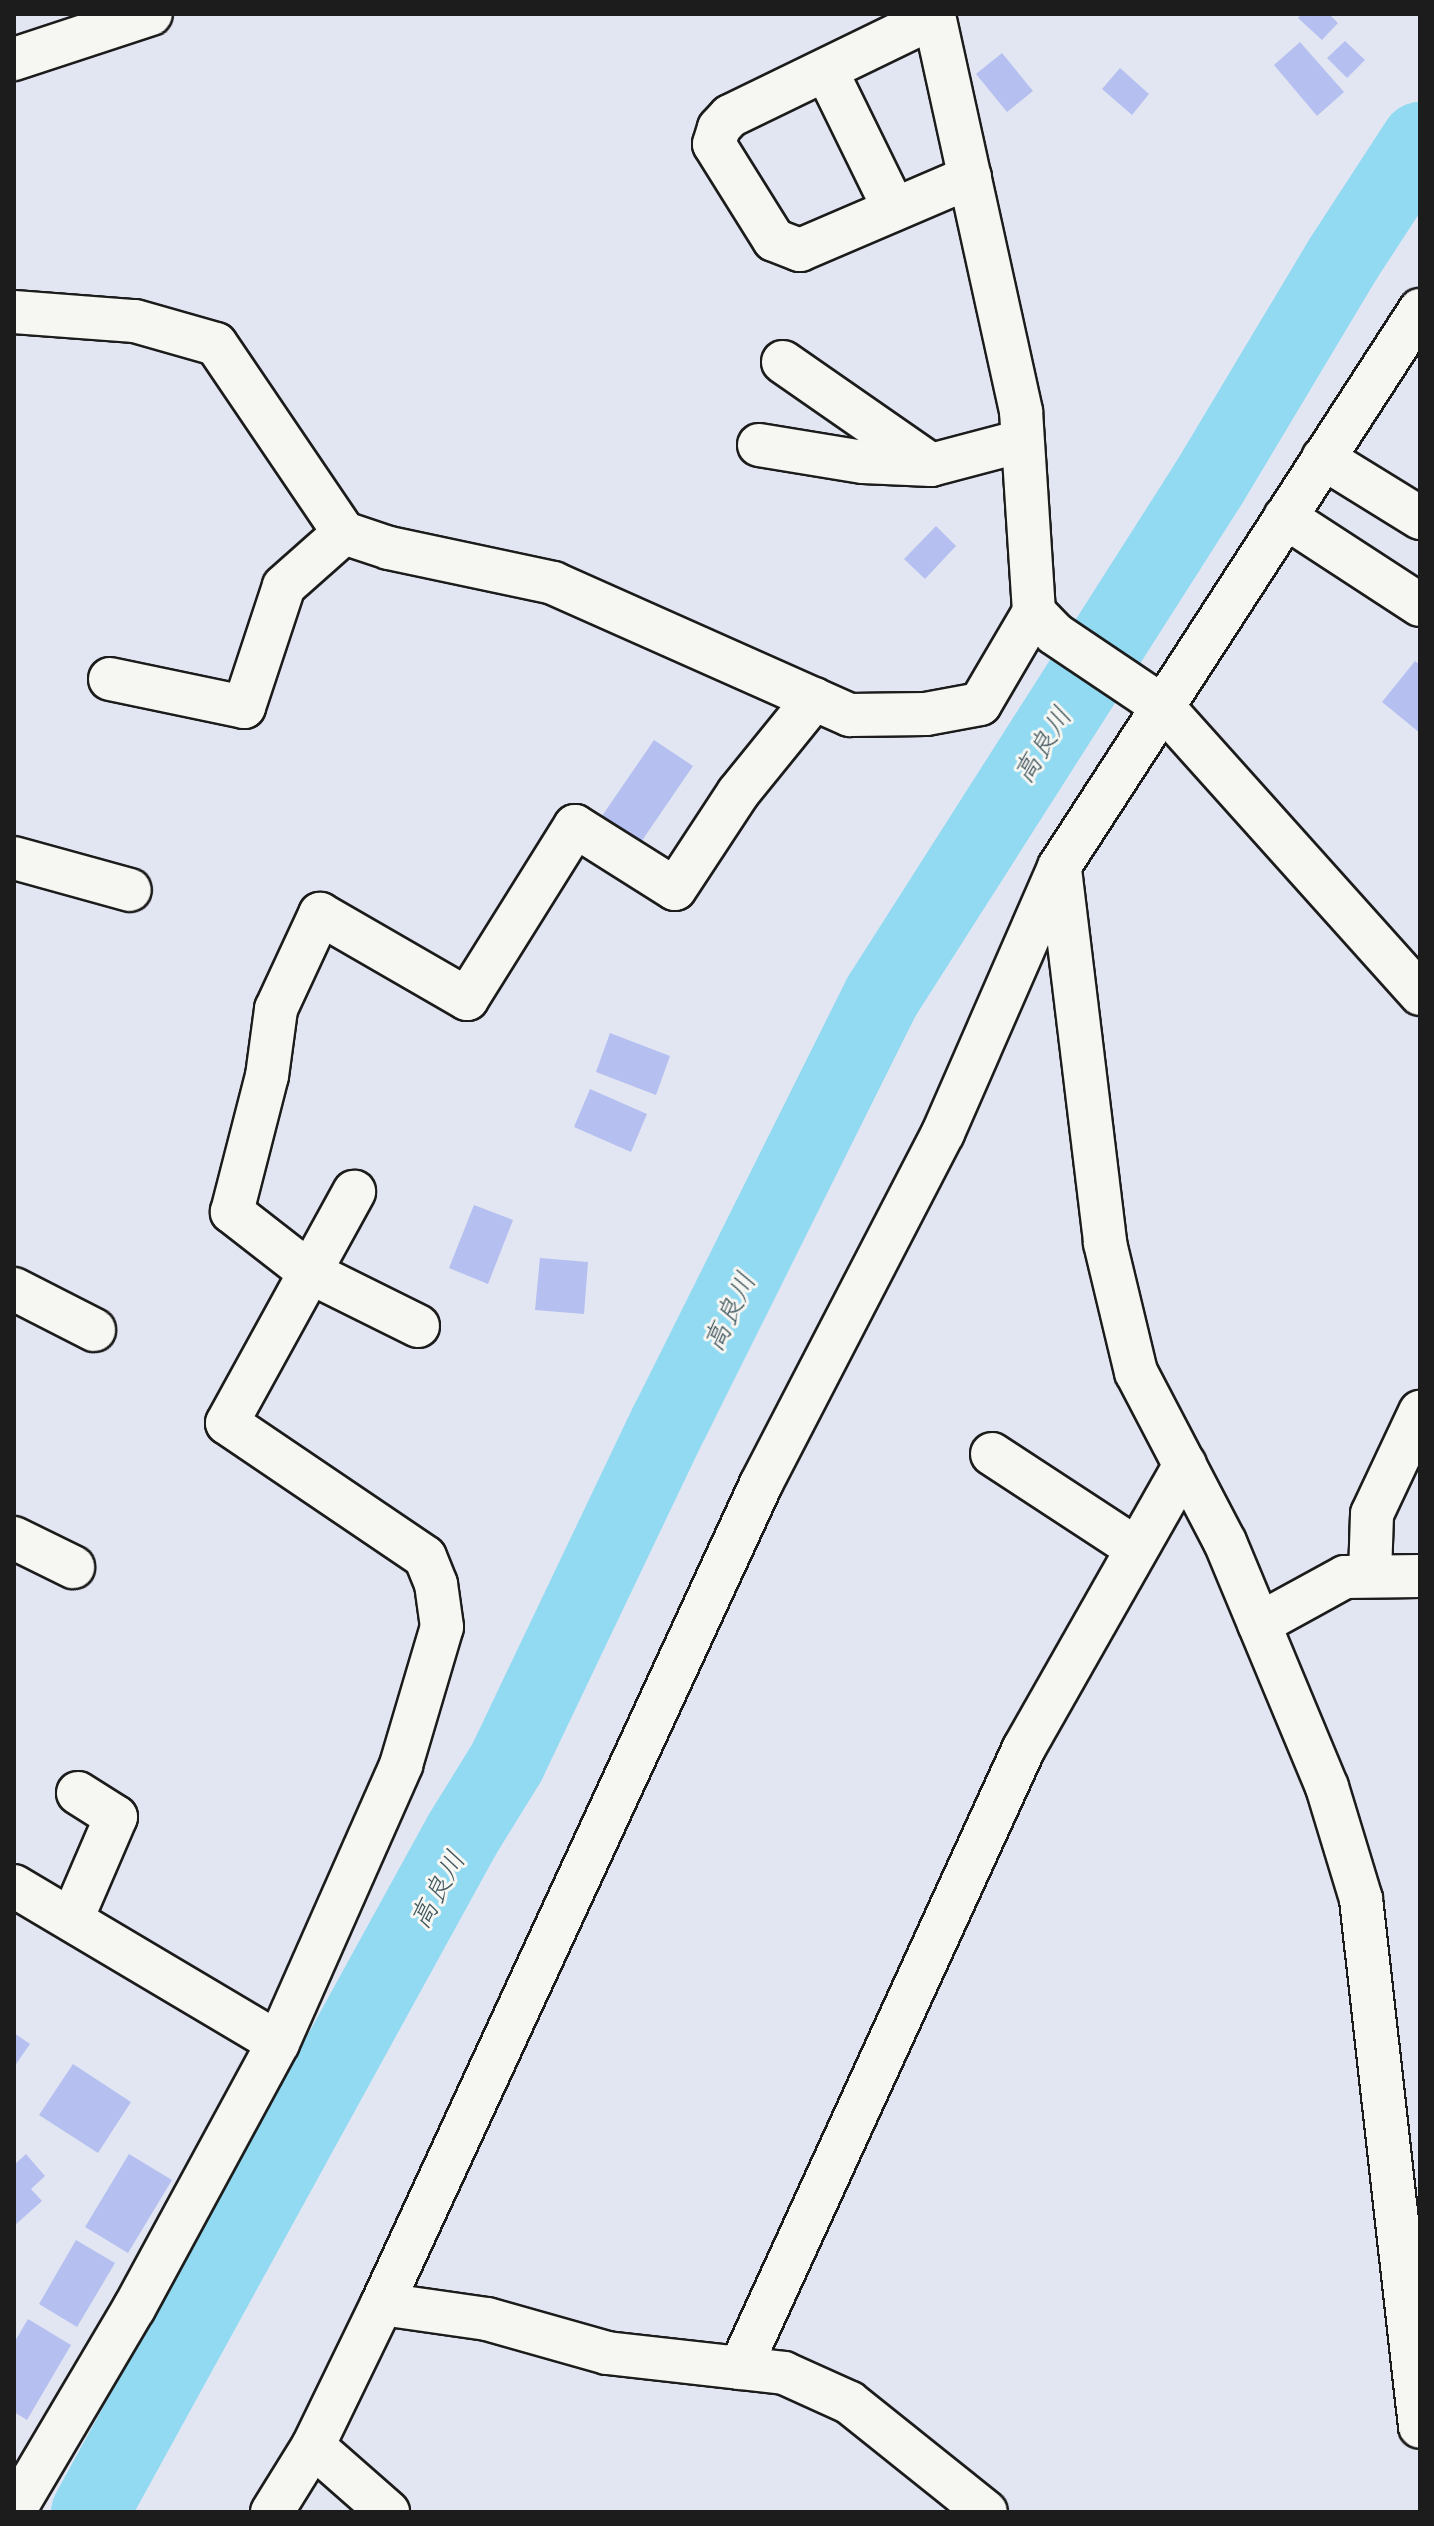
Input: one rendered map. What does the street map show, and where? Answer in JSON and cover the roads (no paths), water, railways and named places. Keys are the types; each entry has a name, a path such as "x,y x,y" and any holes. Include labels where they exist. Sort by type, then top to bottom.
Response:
{"street":[{"path":"14,59 151,14"},
{"path":"14,312 135,321 216,344 344,533 389,548 553,583 850,715 926,714 980,704 1045,623 1021,411 970,177 934,15 730,116 719,128 714,144 774,240 800,250 970,177"},
{"path":"826,70 894,209"},
{"path":"272,2512 313,2446 382,2304 761,1484 943,1133 1059,867 1153,700 1285,517 1420,310"},
{"path":"783,362 931,465"},
{"path":"759,445 863,462 931,465 1022,441"},
{"path":"1323,458 1420,518"},
{"path":"1285,517 1420,605"},
{"path":"110,679 244,707 284,586 344,533"},
{"path":"1045,623 1153,700 1420,994"},
{"path":"418,1326 309,1272 232,1212 267,1076 276,1009 320,914 467,999 575,826 675,889 738,793 814,699"},
{"path":"14,858 130,890"},
{"path":"1059,867 1105,1243 1136,1372 1225,1542 1327,1787 1361,1899 1420,2427"},
{"path":"14,2511 134,2308 278,2043 401,1765 442,1627 436,1584 425,1557 227,1423 354,1192"},
{"path":"14,1289 94,1330"},
{"path":"1370,1575 1372,1514 1420,1412"},
{"path":"992,1454 1137,1549"},
{"path":"740,2368 1024,1748 1185,1465"},
{"path":"14,1538 73,1567"},
{"path":"1259,1624 1345,1577 1420,1576"},
{"path":"72,1919 116,1817 78,1793"},
{"path":"14,1886 278,2043"},
{"path":"382,2304 487,2319 607,2353 784,2373 850,2403 986,2512"},
{"path":"313,2446 388,2512"}],"waterway":[{"name":"高良川","path":"90,2512 462,1835 507,1762 669,1423 882,996 1209,483 1343,259 1420,141"}]}
